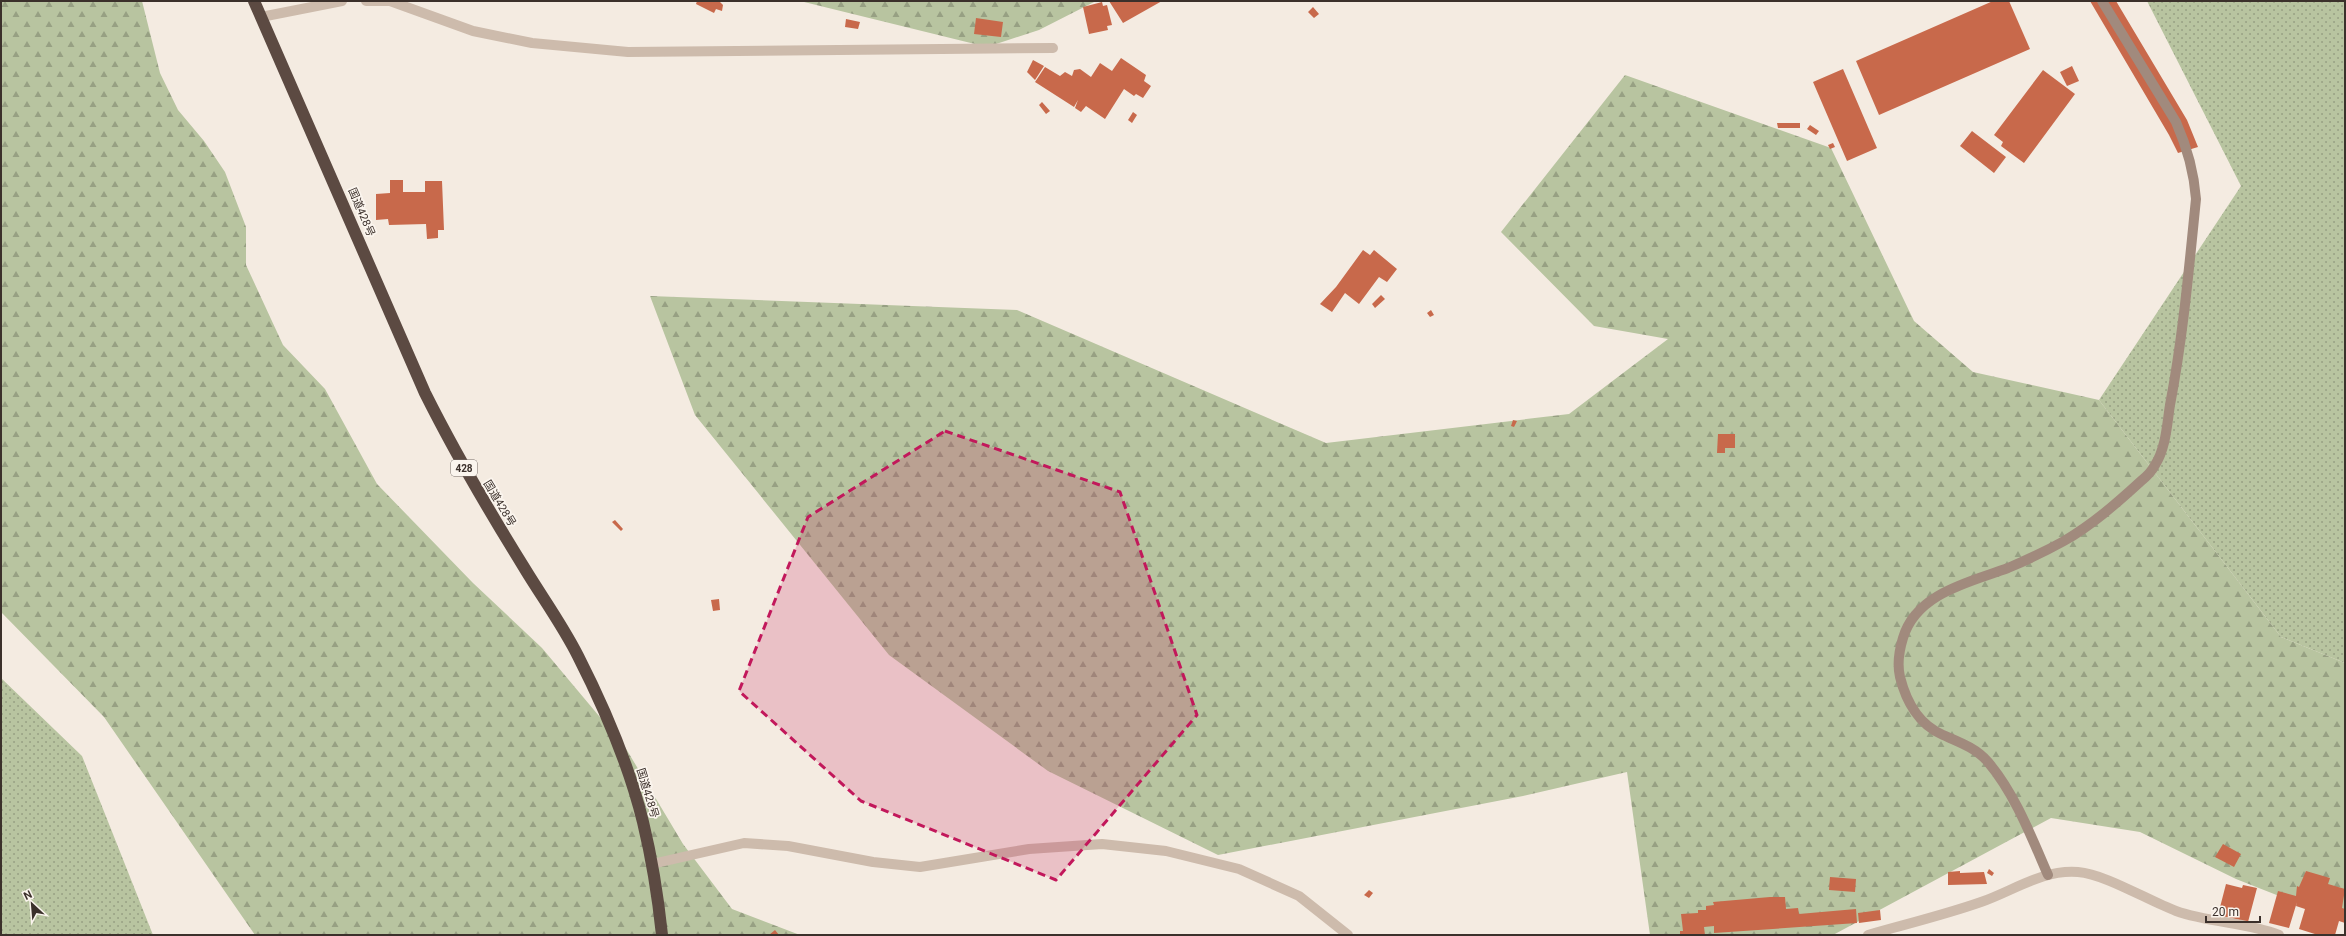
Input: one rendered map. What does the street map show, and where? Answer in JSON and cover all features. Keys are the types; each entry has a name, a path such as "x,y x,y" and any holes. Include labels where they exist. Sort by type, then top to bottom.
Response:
{"highway":[{"name":"国道428号","path":"254,1 301,104 425,392 451,446 578,655 603,709 624,762 643,820 652,864 662,935"}],"street":[{"path":"261,17 342,1"},
{"path":"366,1 390,2 473,31 532,43 628,52 1053,48"},
{"path":"2048,874 2008,790 1987,760 1965,744 1940,734 1920,719 1908,700 1900,675 1898,652 1905,629 1919,611 1937,596 1968,581 2009,567 2065,540 2095,519 2144,479 2156,464 2162,447 2179,359 2196,199 2194,173 2185,141 2176,122 2102,1"},
{"path":"652,864 744,843 788,846 873,862 920,867 1029,849 1109,844 1166,851 1239,869 1299,896 1348,935"},
{"path":"1868,935 1982,902 2048,874 2079,872 2177,911 2216,922 2264,929 2279,935"}],"highlighted area":[{"path":"945,431 1120,492 1197,715 1056,880 861,801 739,691 808,517"}],"green space":[{"path":"1,1 142,1 160,73 178,110 204,141 225,172 246,227 246,265 283,345 325,389 377,484 473,583 542,648 625,747 683,844 732,909 800,935 255,935 104,717 1,612"},
{"path":"800,1 1096,1 1039,30 987,47"},
{"path":"2147,1 2345,1 2345,663 2281,637 2099,400 2241,186"},
{"path":"1625,75 1831,148 1914,321 1973,372 2099,400 2281,637 2345,663 2345,922 2236,879 2140,832 2051,818 1833,935 1650,935 1627,772 1523,796 1218,855 1048,771 889,655 695,415 650,296 1017,310 1326,443 1569,414 1668,339 1594,326 1501,232"},
{"path":"1,678 82,756 153,935 1,935"}],"building":[{"path":"697,1 719,1 723,5 722,11 716,9 714,13 696,4"},
{"path":"1109,1 1162,1 1123,23"},
{"path":"1993,1 2009,1 2030,49 1879,115 1856,61"},
{"path":"2090,1 2116,1 2187,120 2198,147 2178,153 2169,135"},
{"path":"1102,2 1103,6 1107,5 1112,25 1107,26 1108,30 1089,34 1083,7"},
{"path":"1313,7 1319,14 1314,18 1308,12"},
{"path":"976,18 1003,22 1001,37 974,34"},
{"path":"846,19 860,22 858,29 845,27"},
{"path":"1121,58 1146,75 1144,81 1151,86 1143,98 1136,94 1134,96 1124,89 1105,119 1086,106 1081,112 1075,108 1078,100 1074,107 1035,82 1045,67 1060,76 1065,72 1072,76 1074,70 1080,69 1091,77 1100,63 1112,71"},
{"path":"1033,60 1044,66 1035,80 1027,72"},
{"path":"2072,66 2079,81 2067,86 2060,72"},
{"path":"1843,69 1877,148 1847,161 1813,82"},
{"path":"2043,70 2075,94 2024,163 2001,146 2003,142 1994,135"},
{"path":"1042,102 1050,111 1046,114 1039,105"},
{"path":"1133,112 1137,115 1132,123 1128,120"},
{"path":"1777,123 1800,123 1800,128 1778,128"},
{"path":"1810,125 1819,131 1816,135 1807,129"},
{"path":"1972,131 2006,157 1994,173 1960,146"},
{"path":"1833,143 1835,147 1830,149 1828,145"},
{"path":"390,180 403,180 403,192 425,192 425,181 442,181 444,230 438,230 438,238 427,239 426,224 389,225 388,219 376,220 376,194 390,193"},
{"path":"1363,250 1370,255 1374,250 1397,269 1387,282 1379,277 1359,304 1345,293 1332,312 1320,304 1336,287"},
{"path":"1381,295 1385,299 1375,308 1372,304"},
{"path":"1431,310 1434,315 1430,317 1427,313"},
{"path":"1513,420 1517,421 1514,427 1511,426"},
{"path":"1718,434 1735,434 1735,448 1725,448 1725,453 1717,453"},
{"path":"615,520 623,529 621,531 612,522"},
{"path":"719,599 720,610 713,611 711,600"},
{"path":"2223,844 2241,854 2234,867 2215,857"},
{"path":"1989,869 1994,873 1992,876 1987,873"},
{"path":"1960,871 1960,873 1984,872 1987,884 1948,885 1948,872"},
{"path":"2306,871 2330,878 2328,884 2345,889 2342,908 2345,909 2345,923 2339,921 2335,935 2318,935 2299,929 2305,909 2296,906 2297,902 2289,928 2269,923 2278,891 2296,896 2297,886 2299,887"},
{"path":"1830,877 1856,879 1855,892 1829,890"},
{"path":"2226,884 2242,888 2243,885 2257,888 2248,922 2218,915"},
{"path":"1369,890 1373,893 1369,898 1364,895"},
{"path":"1785,897 1786,909 1798,908 1799,914 1856,909 1857,923 1714,933 1714,926 1704,927 1705,935 1680,935 1680,931 1683,931 1681,914 1698,913 1698,910 1706,910 1706,906 1714,905 1713,902"},
{"path":"1880,910 1881,920 1859,923 1858,913"},
{"path":"775,930 779,935 769,935"}]}
